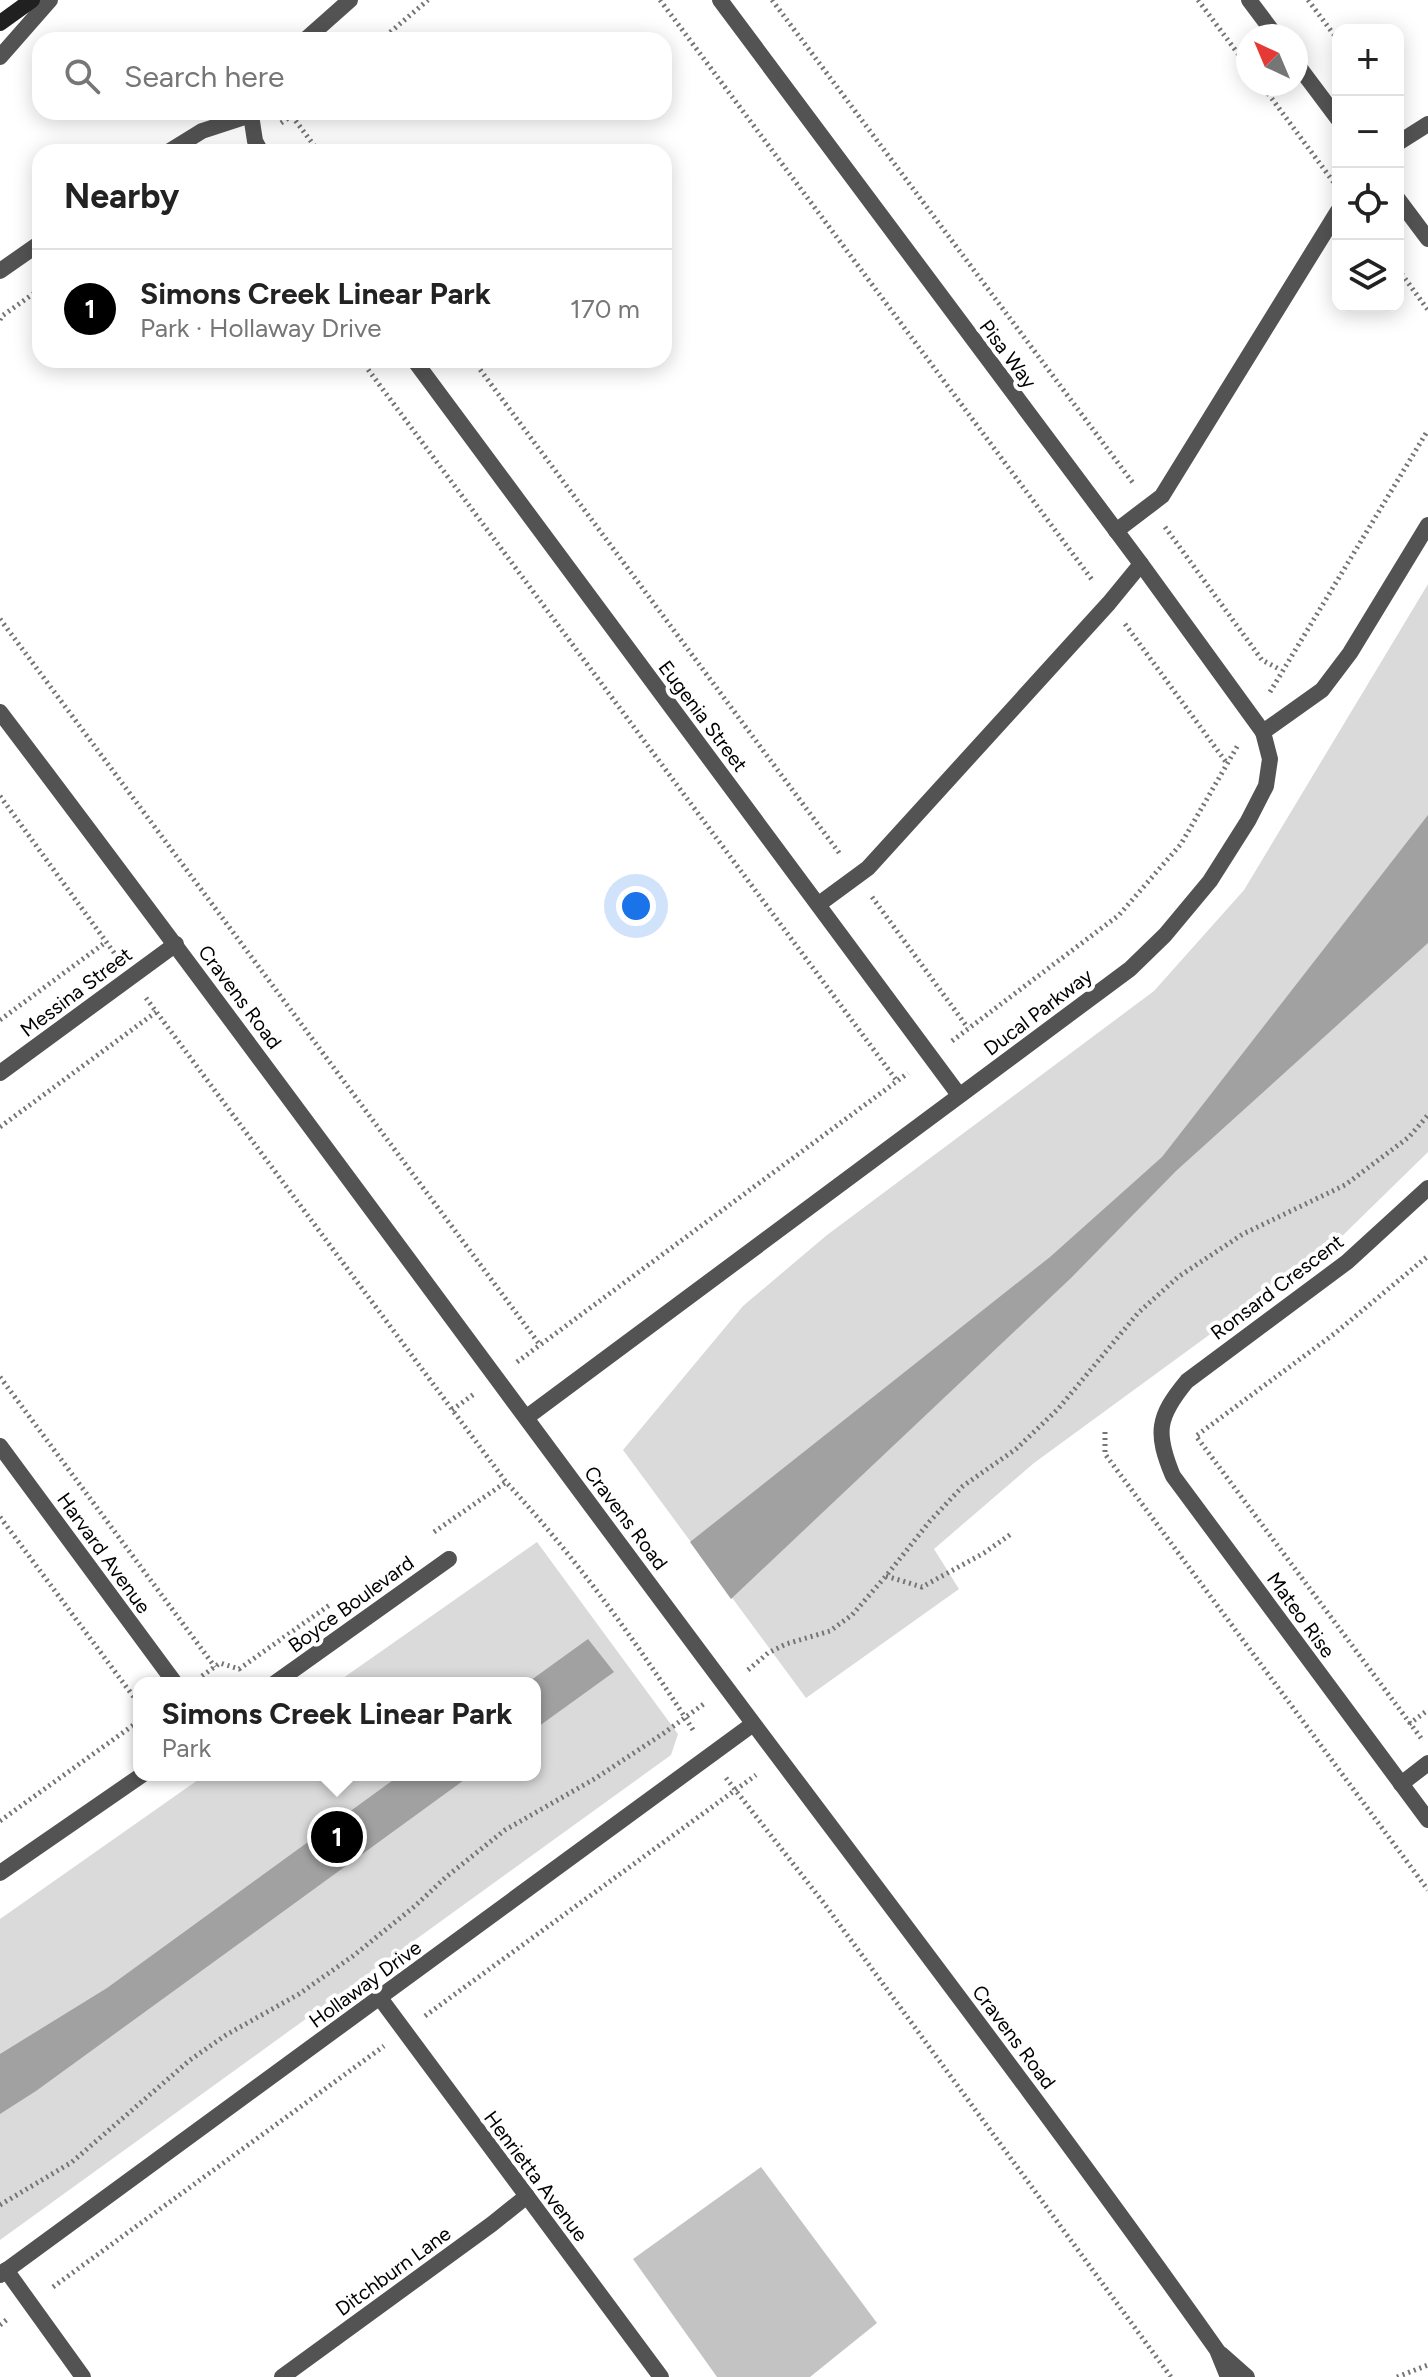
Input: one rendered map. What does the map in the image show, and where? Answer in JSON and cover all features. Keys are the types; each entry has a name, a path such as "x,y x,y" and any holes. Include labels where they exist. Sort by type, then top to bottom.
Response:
{"main road":[{"path":"0,23 32,0"}],"street":[{"path":"0,57 50,0"},
{"path":"314,32 350,0"},
{"name":"Pisa Way","path":"720,0 1259,725"},
{"path":"1249,0 1267,24"},
{"path":"1308,79 1332,111"},
{"path":"181,144 202,131 234,120"},
{"path":"252,120 257,144"},
{"path":"1404,139 1428,124"},
{"path":"1404,207 1428,239"},
{"path":"1116,531 1162,496 1332,221"},
{"path":"0,271 32,249"},
{"name":"Eugenia Street","path":"420,368 959,1095"},
{"path":"1259,725 1322,690 1350,653 1428,525"},
{"path":"819,904 858,878 1141,564"},
{"name":"Cravens Road","path":"0,712 1109,2198 1217,2350 1247,2377"},
{"name":"Ducal Parkway","path":"527,1417 1130,969 1165,935 1201,892 1248,821 1266,786 1270,759 1259,725"},
{"name":"Messina Street","path":"0,1073 176,944"},
{"name":"Ronsard Crescent","path":"1161,1426 1169,1403 1187,1381 1347,1262 1428,1188"},
{"name":"Mateo Rise","path":"1161,1426 1162,1450 1173,1476 1428,1820"},
{"name":"Harvard Avenue","path":"0,1446 171,1677"},
{"name":"Boyce Boulevard","path":"283,1677 449,1559"},
{"name":"Hollaway Drive","path":"3,2272 753,1724"},
{"path":"1401,1784 1428,1763"},
{"path":"0,1873 133,1781"},
{"name":"Henrietta Avenue","path":"380,1998 661,2377"},
{"name":"Ditchburn Lane","path":"282,2377 527,2196"},
{"path":"3,2272 83,2377"},
{"name":"Cravens Road","path":"1217,2350 1228,2377"}],"path":[{"path":"390,32 428,0"},
{"path":"660,0 1226,762"},
{"path":"772,0 1262,660 1281,670"},
{"path":"1198,0 1236,51"},
{"path":"1308,0 1332,32"},
{"path":"1270,96 1332,180"},
{"path":"295,120 313,144"},
{"path":"1404,277 1428,310"},
{"path":"0,320 32,295"},
{"path":"367,368 897,1081"},
{"path":"479,368 968,1028"},
{"path":"452,1410 1119,915 1181,844 1226,762 1259,725 1281,670 1428,430"},
{"path":"0,619 540,1345"},
{"path":"0,796 156,1012 452,1410 506,1482 551,1531 662,1680 710,1756 823,1902 1171,2377"},
{"path":"0,1020 106,942"},
{"path":"0,1127 156,1012"},
{"path":"1428,1256 1334,1334 1196,1436 1428,1746"},
{"path":"0,1377 215,1667"},
{"path":"1105,1432 1105,1454 1428,1890"},
{"path":"430,1535 506,1482"},
{"path":"0,1517 133,1696"},
{"path":"886,1576 922,1587 984,1553 1011,1534"},
{"path":"200,1677 220,1663 239,1669 341,1598"},
{"path":"1409,1724 1428,1710"},
{"path":"0,1821 133,1725"},
{"path":"1397,2377 1428,2365"}],"shaded area":[{"path":"1428,584 1428,1152 1335,1243 1034,1463 934,1549 959,1589 806,1698 623,1450 743,1306 827,1235 1154,991 1244,890"},
{"path":"1428,815 1428,943 1176,1171 1071,1278 731,1599 690,1542 1050,1257 1162,1157"},
{"path":"537,1542 678,1734 671,1755 0,2240 0,1919 196,1781 541,1781 541,1677 345,1677"},
{"path":"588,1639 614,1672 541,1725 541,1677 535,1677"},
{"path":"392,1781 463,1781 0,2114 0,2054 107,1988"}],"building":[{"path":"761,2167 877,2323 810,2377 717,2377 633,2259"}],"place":[{"name":"Simons Creek Linear Park","path":"337,1837"}]}
